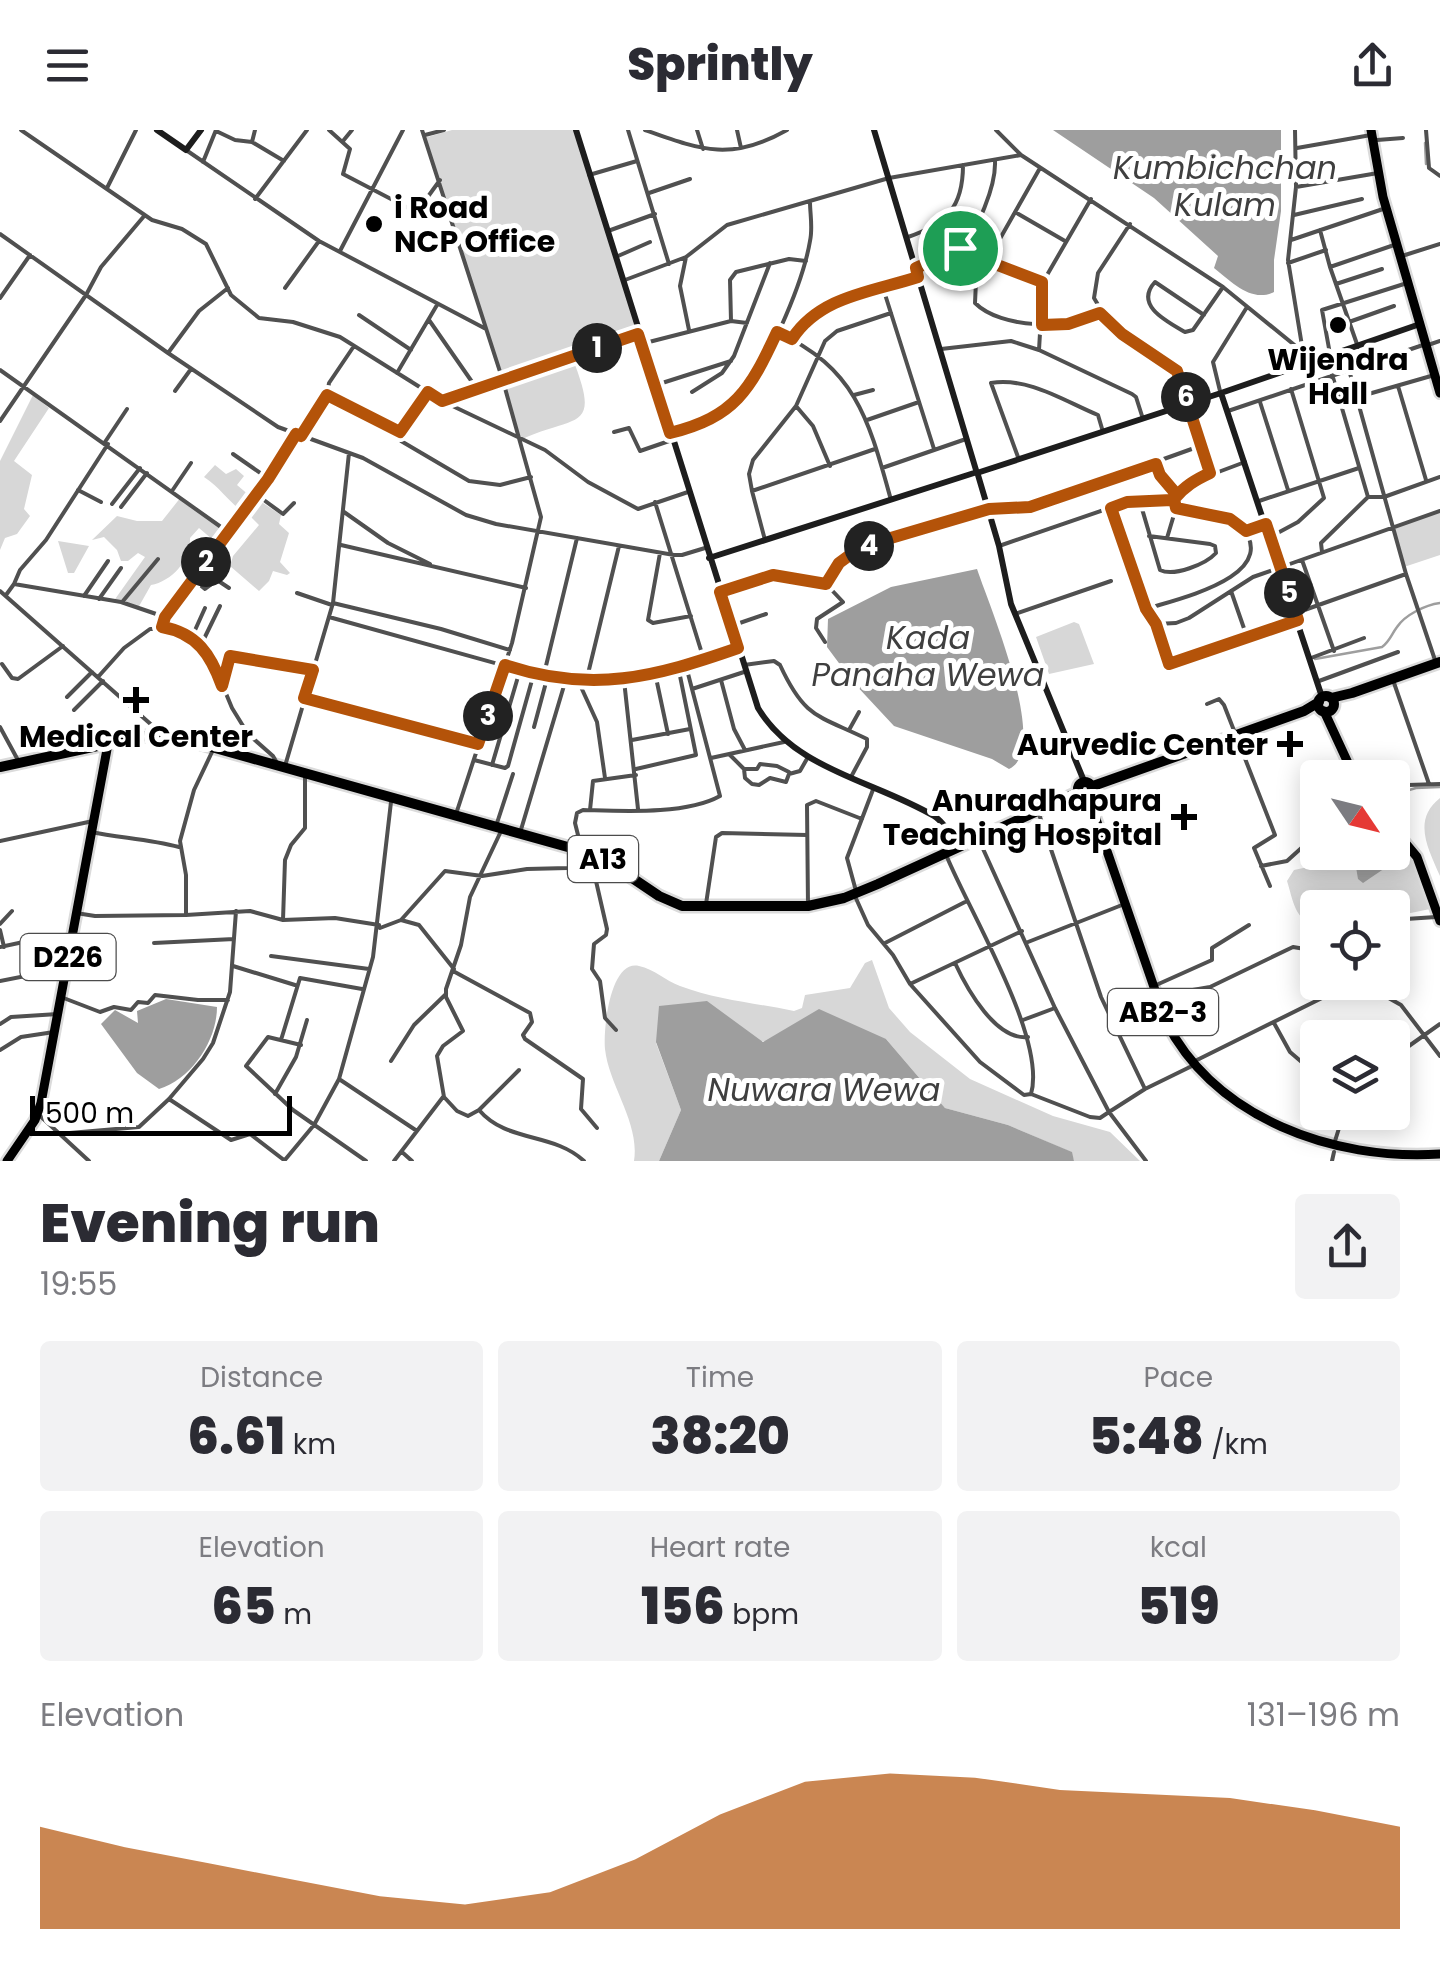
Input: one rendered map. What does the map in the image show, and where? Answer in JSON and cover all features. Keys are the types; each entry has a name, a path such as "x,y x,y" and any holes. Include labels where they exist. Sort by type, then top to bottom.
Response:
{"highway":[{"name":"A13","path":"2,763 163,735 215,746 586,853 682,906 808,906 856,894 1086,789 1438,662"}],"main road":[{"path":"157,130 186,150 200,130"},
{"path":"874,130 989,509 1015,614 1086,789"},
{"path":"576,131 758,708 770,729 786,742 808,757 934,816 958,847"},
{"path":"1371,135 1386,208 1440,392"},
{"path":"708,558 1189,404 1421,323"},
{"path":"1221,393 1347,760"},
{"name":"D226","path":"7,1161 38,1114 108,744"},
{"name":"AB2-3","path":"1086,789 1170,1030 1211,1085 1260,1124 1332,1153 1387,1158 1440,1154"},
{"path":"1410,849 1417,857 1440,919"}],"street":[{"path":"21,130 145,214 206,244 237,302 260,318 310,326 354,346 442,401 545,450 588,482 638,509 688,492"},
{"path":"106,188 136,130"},
{"path":"204,162 216,130 236,140 252,142 284,162"},
{"path":"252,142 255,130"},
{"path":"255,198 308,130"},
{"path":"329,130 350,152 344,174 417,210 440,180"},
{"path":"343,141 352,130"},
{"path":"340,251 403,130"},
{"path":"444,130 423,132 542,517 510,650 456,816"},
{"path":"576,131 586,130"},
{"path":"628,130 669,264"},
{"path":"644,130 703,150 722,152 767,141 787,130"},
{"path":"697,130 703,150"},
{"path":"737,130 742,148"},
{"path":"996,130 1021,155 1222,287 1303,352"},
{"path":"1295,130 1296,187 1288,263 1306,364"},
{"path":"1426,130 1429,166 1440,176"},
{"path":"1296,148 1371,135 1403,138"},
{"path":"186,150 319,241 487,330"},
{"path":"622,281 686,257 726,225 889,178 1021,155"},
{"path":"792,339 814,312 836,300 884,288 960,248 994,183 994,160"},
{"path":"589,174 637,161"},
{"path":"906,238 932,229 948,218 961,189 963,166"},
{"path":"1040,168 973,289 975,304 1042,325 1068,324 1100,313"},
{"path":"1296,187 1378,174"},
{"path":"649,193 690,178"},
{"path":"1292,215 1362,198"},
{"path":"1038,350 1042,282 1090,199"},
{"path":"614,432 629,428 640,450 709,422 734,404 762,363 806,261 812,235 810,202"},
{"path":"1289,241 1386,208"},
{"path":"1015,212 1065,241"},
{"path":"0,421 86,296 100,267 145,214"},
{"path":"606,232 656,214"},
{"path":"1130,224 1094,286 1094,298 1100,313 1122,334 1177,371 1210,473"},
{"path":"1320,230 1358,347"},
{"path":"0,234 278,427 378,466 466,516 682,556 705,548"},
{"path":"285,288 319,241"},
{"path":"614,258 650,242"},
{"path":"1330,267 1397,244"},
{"path":"1401,256 1440,244"},
{"path":"960,248 1042,282"},
{"path":"1288,263 1326,250"},
{"path":"0,298 30,255"},
{"path":"686,257 680,286 689,330"},
{"path":"732,320 730,280 742,268 789,259 806,261"},
{"path":"692,392 722,373 730,361 770,263"},
{"path":"1336,284 1382,270"},
{"path":"1204,314 1155,282 1148,289 1149,306 1185,332 1194,330 1222,287"},
{"path":"1368,497 1332,376 1322,310 1408,282"},
{"path":"168,353 200,310 228,288"},
{"path":"884,288 934,450"},
{"path":"397,373 438,306"},
{"path":"1350,322 1394,306"},
{"path":"1221,393 1213,362 1247,307"},
{"path":"765,540 749,474 753,460 796,406 825,341 836,331 892,314"},
{"path":"359,315 411,350"},
{"path":"429,320 477,388"},
{"path":"641,344 732,320 747,324"},
{"path":"777,332 818,355 850,386 867,420 891,500"},
{"path":"442,401 638,334"},
{"path":"940,350 1011,341 1038,350 1136,396 1143,419"},
{"path":"1228,412 1440,341"},
{"path":"162,627 165,617 327,395 329,384 354,346"},
{"path":"1344,352 1406,574 1438,662"},
{"path":"654,385 730,361"},
{"path":"175,391 191,369"},
{"path":"0,370 228,532"},
{"path":"1356,398 1436,375"},
{"path":"1019,459 991,383 1008,380 1033,386 1098,415 1103,432"},
{"path":"1398,386 1426,480"},
{"path":"1270,537 1322,503 1320,480 1291,389"},
{"path":"854,395 873,390"},
{"path":"428,392 400,432 401,441 469,481 500,485 530,477"},
{"path":"327,395 400,432"},
{"path":"867,420 919,402"},
{"path":"1260,402 1288,490"},
{"path":"796,406 813,426 830,466"},
{"path":"6,595 20,570 46,540 127,410"},
{"path":"882,468 966,439"},
{"path":"826,584 839,563 854,552 989,509 1030,507 1200,446"},
{"path":"752,491 875,449"},
{"path":"281,766 332,604 348,453"},
{"path":"233,454 268,479"},
{"path":"999,546 1111,508 1176,497 1190,483 1245,462"},
{"path":"172,491 191,463"},
{"path":"1156,464 1176,497 1168,538"},
{"path":"112,504 140,468"},
{"path":"1258,501 1359,468"},
{"path":"121,507 147,473"},
{"path":"1322,552 1321,543 1368,497 1384,497 1440,477"},
{"path":"78,490 101,502"},
{"path":"257,495 283,514 294,503"},
{"path":"655,502 704,660"},
{"path":"1140,502 1149,536 1160,570 1166,574 1210,559 1216,553 1210,544 1149,536"},
{"path":"1111,508 1169,664 1406,574"},
{"path":"1146,609 1222,583 1236,575 1248,551 1246,531 1230,519 1176,508"},
{"path":"1156,624 1189,618 1253,577 1440,511"},
{"path":"344,512 388,542 439,568"},
{"path":"1246,531 1266,524"},
{"path":"534,727 577,538"},
{"path":"340,544 526,588"},
{"path":"605,778 597,722 581,688 619,546"},
{"path":"660,552 648,620 653,623 691,616"},
{"path":"123,602 158,559"},
{"path":"1302,560 1334,650"},
{"path":"84,596 108,561"},
{"path":"99,599 121,568"},
{"path":"720,592 773,575 826,584 843,602 818,619 816,628 826,642"},
{"path":"194,580 205,589 212,580 228,588"},
{"path":"1015,614 1110,581"},
{"path":"14,584 123,602 165,617"},
{"path":"0,590 163,735"},
{"path":"1231,591 1247,636"},
{"path":"297,593 510,650"},
{"path":"201,645 220,606"},
{"path":"191,639 205,608"},
{"path":"731,626 766,614"},
{"path":"329,617 520,670 584,682 624,680 738,648"},
{"path":"74,710 138,636 150,628 162,627 191,639 210,655 248,734 281,766"},
{"path":"1311,658 1364,638"},
{"path":"2,664 12,678 18,679 63,646"},
{"path":"1325,700 1398,652"},
{"path":"222,686 230,656 313,670"},
{"path":"692,689 774,661 806,709 868,742 851,777"},
{"path":"616,1030 605,1018 600,981 592,969 594,944 606,935 607,929 576,816 583,810 638,810 718,798 686,664"},
{"path":"590,810 592,781 693,758 696,748 678,666"},
{"path":"492,765 520,670"},
{"path":"67,697 92,672"},
{"path":"474,760 508,766 534,672"},
{"path":"655,673 668,734"},
{"path":"520,834 566,679"},
{"path":"1392,679 1429,784"},
{"path":"624,680 638,810"},
{"path":"721,680 734,728 745,750"},
{"path":"304,698 478,744"},
{"path":"1207,704 1221,700 1275,835 1255,845 1270,886"},
{"path":"848,730 859,712"},
{"path":"0,727 19,763"},
{"path":"632,740 690,729"},
{"path":"711,758 786,742"},
{"path":"186,915 186,875 180,847 194,790 215,746"},
{"path":"729,754 744,769 745,778 759,785 770,778 786,782 808,757"},
{"path":"744,769 757,769 760,764 777,766 792,774"},
{"path":"282,920 286,860 291,844 304,828 305,773"},
{"path":"391,1061 414,1025 446,994 470,897 499,828 513,774"},
{"path":"1410,785 1440,784"},
{"path":"874,788 846,864 868,925 910,984 980,1062 1024,1096 1031,1094 1100,1118 1145,1089 1338,992 1366,990 1401,1005 1440,1056"},
{"path":"169,1099 232,1140 250,1134 284,1161 314,1125 339,1079 369,969 379,926 392,798"},
{"path":"808,906 806,807 812,800 862,819"},
{"path":"1038,810 1101,997 1145,1089"},
{"path":"0,842 92,826 132,840 148,838 180,847"},
{"path":"705,908 716,837 807,835"},
{"path":"978,838 1109,1112 1146,1161"},
{"path":"1261,866 1288,861 1300,850"},
{"path":"945,852 1023,1020 1033,1054 1031,1094"},
{"path":"402,920 445,871 482,876 568,868 584,862 586,853"},
{"path":"884,944 966,902"},
{"path":"1028,942 1126,904"},
{"path":"12,911 0,928 2,947 28,941 31,974"},
{"path":"58,1134 140,1127 210,1050 228,1000 236,911"},
{"path":"76,914 186,915 236,911 260,912 282,920 336,918 379,926 402,920 419,925 453,970 530,1012 532,1022 523,1035 525,1039 583,1079 581,1110 596,1128"},
{"path":"1410,918 1440,919"},
{"path":"1156,991 1212,960 1212,948 1249,924"},
{"path":"910,984 1022,930"},
{"path":"154,944 236,939"},
{"path":"1156,991 1210,988 1292,946 1300,948"},
{"path":"271,956 369,969"},
{"path":"955,962 962,979 1002,1030 1016,1038 1028,1037"},
{"path":"234,966 296,985"},
{"path":"0,980 66,968"},
{"path":"281,1040 296,985 303,977 362,989"},
{"path":"446,994 463,1031 437,1056 444,1097 468,1116 480,1110 519,1070"},
{"path":"61,996 100,1012 114,1007 131,1010 138,1002 148,1003 155,995 228,1000"},
{"path":"1023,1020 1056,1008"},
{"path":"0,1024 10,1017 58,1014"},
{"path":"275,1094 301,1045 307,1020"},
{"path":"1274,1022 1290,1052 1300,1061"},
{"path":"1410,1045 1440,1024"},
{"path":"0,1050 20,1037 54,1032"},
{"path":"301,1045 265,1038 246,1066 314,1125 366,1161"},
{"path":"339,1079 417,1131"},
{"path":"394,1161 444,1097"},
{"path":"480,1110 501,1129 560,1145 584,1161"},
{"path":"38,1114 89,1161"},
{"path":"402,1152 412,1161"}],"shaded area":[{"path":"452,130 576,130 638,334 572,357 585,398 584,410 569,422 520,440 424,138"},
{"path":"33,395 49,408 14,461 32,475 24,509 30,516 17,534 5,538 0,550 0,461"},
{"path":"215,465 226,474 236,469 244,476 237,485 250,496 240,510 204,477"},
{"path":"181,497 229,531 219,545 199,528 190,538 179,568 151,585 138,608 113,602 145,557 138,553 121,561 117,550 104,537 92,540 117,516 162,521"},
{"path":"257,499 281,515 279,524 289,533 280,562 290,573 273,571 259,591 230,566 233,556 259,525 247,513"},
{"path":"1440,511 1440,555 1404,567 1392,527"},
{"path":"58,541 89,546 74,573 68,573"},
{"path":"1074,622 1079,624 1094,664 1049,674 1036,637"},
{"path":"1440,798 1440,876 1427,845 1425,825 1431,807"},
{"path":"1410,855 1430,909 1410,913 1410,890 1300,890 1300,916 1287,881 1294,870 1410,870"},
{"path":"872,960 889,1008 910,1032 970,1079 1053,1116 1110,1132 1140,1161 1074,1161 1071,1152 1008,1125 945,1108 886,1039 656,1043 681,1110 659,1161 634,1161 633,1133 605,1049 610,998 621,973 639,966 694,991 794,1011 802,1008 805,995 850,988 865,963"}],"water":[{"name":"Kumbichchan Kulam","path":"1053,130 1281,130 1281,211 1274,292 1257,295 1235,285 1214,268 1218,256 1154,198"},
{"name":"Kada Panaha Wewa","path":"977,569 1020,707 1020,756 1009,769 992,759 894,726 827,647 828,619 891,587"},
{"path":"1356,870 1382,870 1363,883"},
{"path":"166,999 217,1007 216,1020 207,1045 192,1067 159,1089 137,1073 101,1024 115,1010 138,1023 137,1011"},
{"name":"Nuwara Wewa","path":"707,1001 763,1042 819,1009 886,1039 945,1108 1008,1125 1072,1152 1074,1161 659,1161 681,1110 656,1042 659,1006"}],"waterway":[{"path":"1425,143 1426,164"},
{"path":"1315,659 1382,647 1405,618 1440,603"},
{"path":"1410,790 1440,787"}],"place":[{"name":"i Road NCP Office","path":"374,224"},
{"name":"Wijendra Hall","path":"1338,325"},
{"name":"Medical Center","path":"136,700"},
{"name":"Aurvedic Center","path":"1290,744"},
{"name":"Anuradhapura Teaching Hospital","path":"1184,817"}],"route":[{"path":"960,248 916,268 918,277 836,300 814,312 792,339 777,332 749,385 734,404 709,422 670,433 638,334 442,401 428,392 400,432 327,395 301,436 296,434 268,479 165,617 162,627 199,644 210,655 222,686 230,656 313,670 304,698 478,744 505,665 586,682 645,676 709,658 738,648 720,592 773,575 826,584 839,563 884,540 989,509 1030,507 1156,464 1177,495 1174,499 1176,508 1230,519 1246,531 1266,524 1298,620 1169,664 1111,508 1127,502 1172,500 1174,499 1190,483 1210,473 1177,371 1122,334 1100,313 1068,324 1042,325 1042,282 987,261 986,264 960,248"}]}
